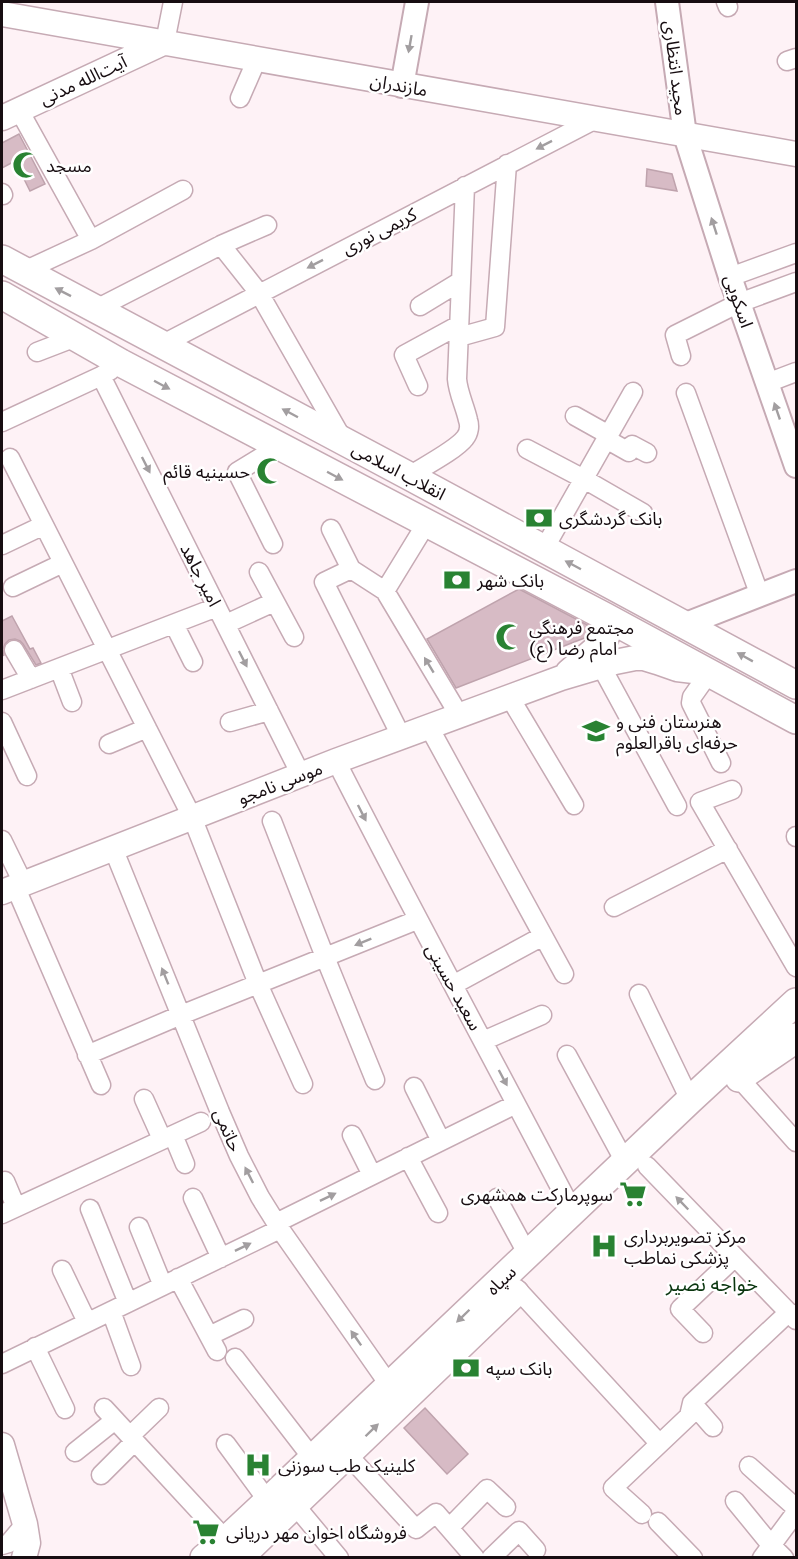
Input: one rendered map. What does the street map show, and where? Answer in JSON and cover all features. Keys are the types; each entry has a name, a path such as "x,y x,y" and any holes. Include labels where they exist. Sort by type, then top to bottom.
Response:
{"main road":[{"name":"مازندران","path":"8,10 402,86 796,154"},
{"name":"آیت‌الله مدنی","path":"10,114 165,42"},
{"name":"انقلاب اسلامی","path":"13,265 796,685"},
{"name":"انقلاب اسلامی","path":"2,295 76,337 111,369 279,446 604,616 796,720"},
{"name":"موسی نامجو","path":"561,678 606,639 610,626 604,616"},
{"name":"موسی نامجو","path":"13,887 401,736 561,678 627,659 644,658 677,669 709,673"},
{"path":"733,1072 756,1026 796,986"},
{"name":"سپاه","path":"281,1503 313,1459 573,1212 636,1164 733,1072 796,1002"},
{"path":"733,1072 795,1038"},
{"name":"سپاه","path":"204,1557 232,1549 281,1503 347,1454 518,1290 636,1164 690,1100 733,1072"},
{"path":"2,1445 25,1524 28,1544 24,1557"}],"street":[{"path":"165,42 173,2"},
{"path":"402,86 417,2"},
{"name":"مجید انتظاری","path":"667,2 685,135"},
{"path":"240,98 257,59"},
{"path":"10,114 91,240"},
{"name":"کریمی نوری","path":"163,344 596,119"},
{"name":"اسکویی","path":"685,135 730,277 796,466"},
{"path":"418,386 404,356 459,331 495,327 507,164"},
{"path":"409,476 457,445 466,437 469,429 469,421 457,385 465,186"},
{"path":"13,265 91,240 183,190"},
{"path":"96,309 220,245 267,225"},
{"path":"220,245 259,293 344,442"},
{"path":"730,277 796,253"},
{"path":"420,306 461,281"},
{"path":"681,356 675,335 739,303 796,282"},
{"path":"37,352 76,337"},
{"path":"2,422 111,369"},
{"name":"امیر جاهد","path":"111,369 217,607 301,775"},
{"path":"767,383 796,372"},
{"path":"544,549 633,392"},
{"path":"686,393 760,596"},
{"path":"575,416 629,452 632,445 646,453"},
{"path":"273,544 237,471 279,446"},
{"path":"527,449 643,513"},
{"path":"10,458 192,817 258,984 303,1084"},
{"path":"384,591 426,524"},
{"path":"2,544 44,525"},
{"path":"331,530 351,570 384,591 459,715"},
{"path":"14,587 63,563"},
{"path":"351,570 324,582 401,736"},
{"path":"259,572 294,637"},
{"path":"686,624 796,581"},
{"path":"226,624 274,602"},
{"path":"2,690 217,607"},
{"path":"174,624 193,662"},
{"path":"14,650 31,679"},
{"path":"601,666 677,806"},
{"path":"58,668 72,702"},
{"path":"709,673 692,697 691,703 721,763"},
{"path":"509,696 574,805"},
{"path":"230,722 269,711"},
{"path":"2,722 27,776"},
{"path":"429,727 564,974"},
{"path":"109,744 147,728"},
{"name":"سعید حسینی","path":"336,761 417,920 573,1212"},
{"path":"732,790 700,802 796,967"},
{"path":"272,821 375,1080"},
{"path":"2,840 13,887 101,1085"},
{"name":"حاتمی","path":"113,848 239,1156 260,1197 390,1386"},
{"path":"614,907 728,849"},
{"path":"87,1054 417,920"},
{"path":"453,985 543,936"},
{"path":"639,994 690,1100"},
{"path":"483,1041 542,1015"},
{"path":"567,1055 636,1164 735,1257 793,1316 692,1403 689,1416 614,1488 693,1557"},
{"path":"733,1072 796,1142"},
{"path":"414,1087 441,1141"},
{"path":"144,1099 185,1164"},
{"path":"2,1364 220,1258 372,1175 516,1104"},
{"path":"5,1181 9,1210 201,1122"},
{"path":"352,1135 372,1175"},
{"path":"408,1158 438,1213"},
{"path":"193,1198 220,1258"},
{"path":"497,1198 528,1254"},
{"path":"90,1209 119,1307 132,1366"},
{"path":"139,1227 171,1282 213,1343 244,1319"},
{"path":"703,1333 680,1309 735,1257"},
{"path":"62,1270 87,1322"},
{"path":"518,1290 659,1443"},
{"path":"35,1347 66,1409"},
{"path":"235,1358 313,1459"},
{"path":"692,1403 714,1427"},
{"path":"101,1474 159,1408"},
{"path":"75,1452 109,1414 232,1549"},
{"path":"226,1444 281,1503 339,1557"},
{"path":"347,1454 416,1529 436,1513 475,1557"},
{"path":"735,1501 772,1553 796,1510 749,1466"},
{"path":"449,1528 487,1489 506,1507"},
{"path":"2,1545 9,1543 25,1524"},
{"path":"491,1557 519,1531 536,1550"}],"building":[{"name":"مسجد","path":"19,134 45,184 30,191 15,161 2,168 2,143"},
{"path":"647,169 672,174 677,191 646,186"},
{"name":"مجتمع فرهنگی امام رضا (ع)","path":"519,589 595,629 587,637 456,688 427,639"},
{"path":"12,616 30,649 33,648 41,663 36,665 23,644 15,639 5,644 2,656 2,621"},
{"path":"425,1408 468,1454 447,1474 404,1428"}],"place":[{"name":"مسجد","path":"26,165"},
{"name":"حسینیه قائم","path":"270,471"},
{"name":"بانک گردشگری","path":"539,518"},
{"name":"بانک شهر","path":"457,580"},
{"name":"مجتمع فرهنگی امام رضا (ع)","path":"509,637"},
{"name":"هنرستان فنی و حرفه‌ای باقرالعلوم","path":"596,731"},
{"name":"سوپرمارکت همشهری","path":"633,1194"},
{"name":"مرکز تصویربرداری پزشکی نماطب","path":"604,1246"},
{"name":"بانک سپه","path":"466,1368"},
{"name":"کلینیک طب سوزنی","path":"258,1465"},
{"name":"فروشگاه اخوان مهر دریانی","path":"206,1532"}],"district":[{"name":"خواجه نصیر","path":"712,1283"}]}
